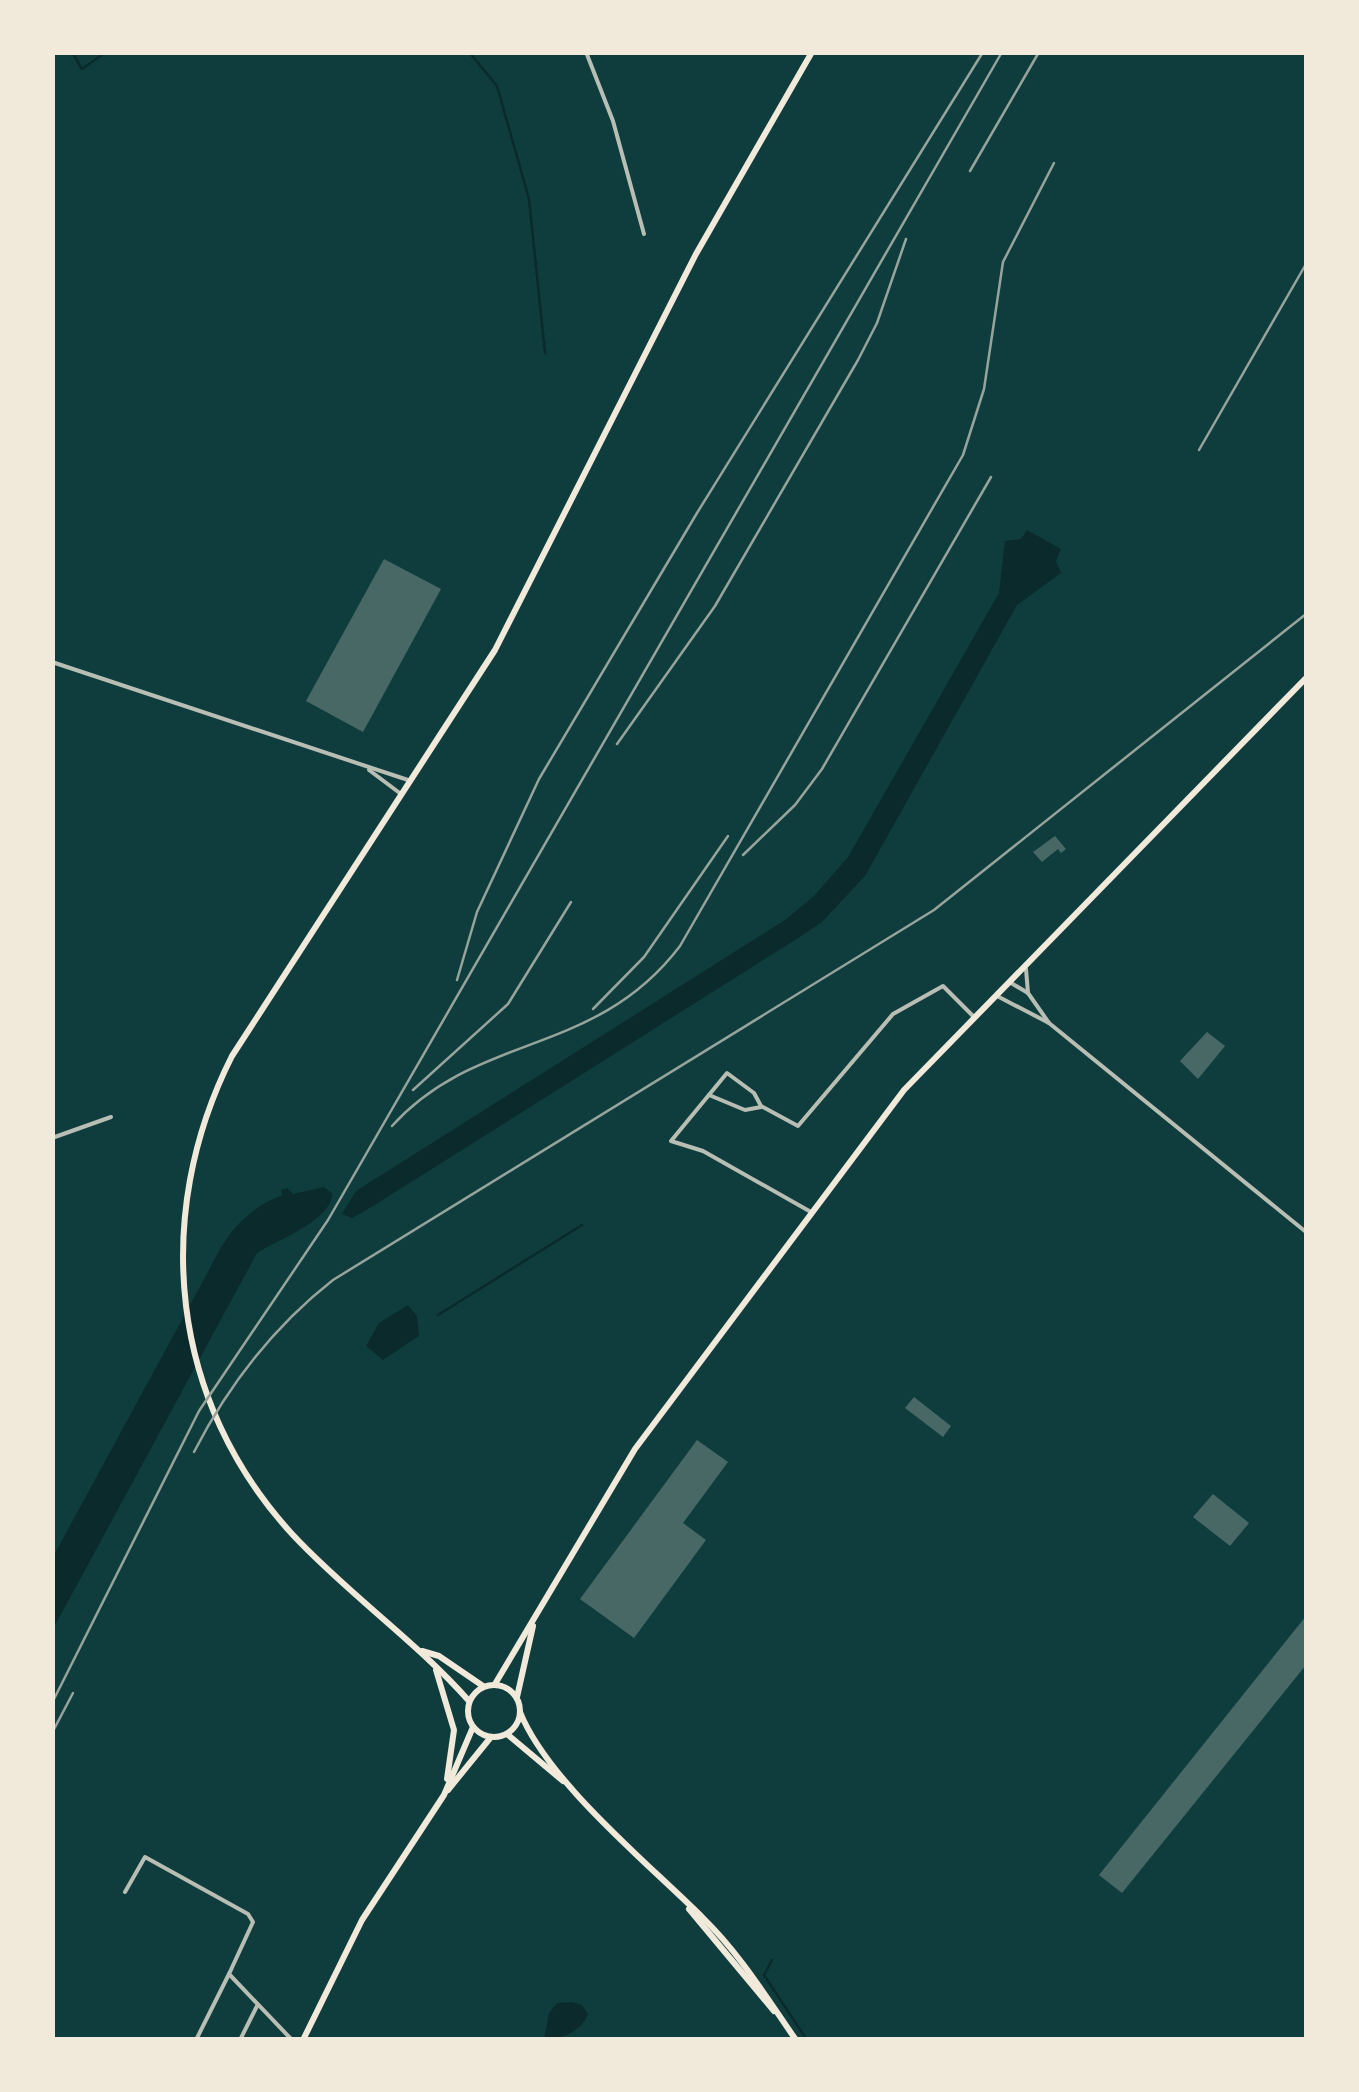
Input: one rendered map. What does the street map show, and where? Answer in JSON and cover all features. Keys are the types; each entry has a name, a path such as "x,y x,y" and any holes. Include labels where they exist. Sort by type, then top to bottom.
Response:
{"main road":[{"path":"444,1795 473,1727 470,1701 436,1670 422,1651 295,1537 243,1470 197,1370 181,1271 188,1174 220,1080 250,1025 495,650 689,268 812,52"},
{"path":"494,1684 635,1449 904,1090 1306,678"},
{"path":"534,1621 516,1697 535,1741 571,1786 746,1966 796,2040"},
{"path":"422,1651 439,1656 484,1686"},
{"path":"436,1670 454,1730 444,1795"},
{"path":"470,1701 484,1686 494,1684 516,1697"},
{"path":"473,1727 491,1737 507,1734 520,1712"},
{"path":"507,1734 571,1786"},
{"path":"303,2040 370,1906 444,1795 491,1737"}],"street":[{"path":"586,52 613,121 644,234"},
{"path":"52,662 411,782"},
{"path":"365,767 402,795"},
{"path":"1024,964 1028,994"},
{"path":"1008,981 1028,994 1049,1022"},
{"path":"811,1212 703,1151 672,1140 727,1074 754,1092 762,1106 798,1126 893,1014 942,986 973,1016"},
{"path":"996,994 1049,1022 1306,1232"},
{"path":"709,1095 745,1110 762,1106"},
{"path":"52,1138 111,1117"},
{"path":"125,1892 145,1857 239,1908 253,1922 196,2040"},
{"path":"229,1974 292,2040"},
{"path":"240,2040 258,2006"}],"water":[{"path":"1027,530 1061,549 1056,561 1061,573 1017,605 865,876 822,922 373,1206 352,1218 342,1214 356,1191 785,920 814,896 848,857 999,593 1005,541 1021,539"},
{"path":"324,1187 332,1193 330,1203 314,1220 257,1253 53,1629 53,1557 222,1245 247,1216 287,1188 293,1194"},
{"path":"408,1305 417,1316 419,1336 383,1360 366,1346 379,1323"},
{"path":"557,2003 582,2005 588,2014 581,2026 570,2034 544,2039 549,2013"}],"building":[{"path":"384,559 441,589 363,732 306,701"},
{"path":"1055,836 1066,849 1061,853 1058,849 1042,862 1033,852"},
{"path":"1207,1032 1225,1046 1198,1079 1180,1061"},
{"path":"914,1397 951,1426 943,1437 905,1408"},
{"path":"697,1440 728,1462 683,1523 706,1540 634,1638 580,1599"},
{"path":"1213,1494 1249,1523 1230,1546 1193,1517"},
{"path":"1306,1616 1306,1665 1122,1893 1099,1875"}],"waterway":[{"path":"72,52 82,69 106,52"},
{"path":"469,52 497,86 529,199 545,353"},
{"path":"438,1315 582,1225"},
{"path":"772,1960 764,1975 807,2040"}],"railway":[{"path":"457,980 477,912 539,779 697,513 983,52"},
{"path":"52,1703 199,1411 328,1220 1002,52"},
{"path":"970,171 1039,52"},
{"path":"392,1126 426,1096 461,1074 611,1008 647,982 680,946 963,455 984,389 1003,262 1054,163"},
{"path":"617,744 715,606 858,360 877,323 906,239"},
{"path":"1199,450 1306,264"},
{"path":"743,855 795,805 822,769 991,477"},
{"path":"194,1452 254,1358 291,1317 333,1280 934,910 1306,614"},
{"path":"593,1009 644,957 728,836"},
{"path":"413,1090 508,1004 571,902"},
{"path":"52,1733 73,1693"}]}
